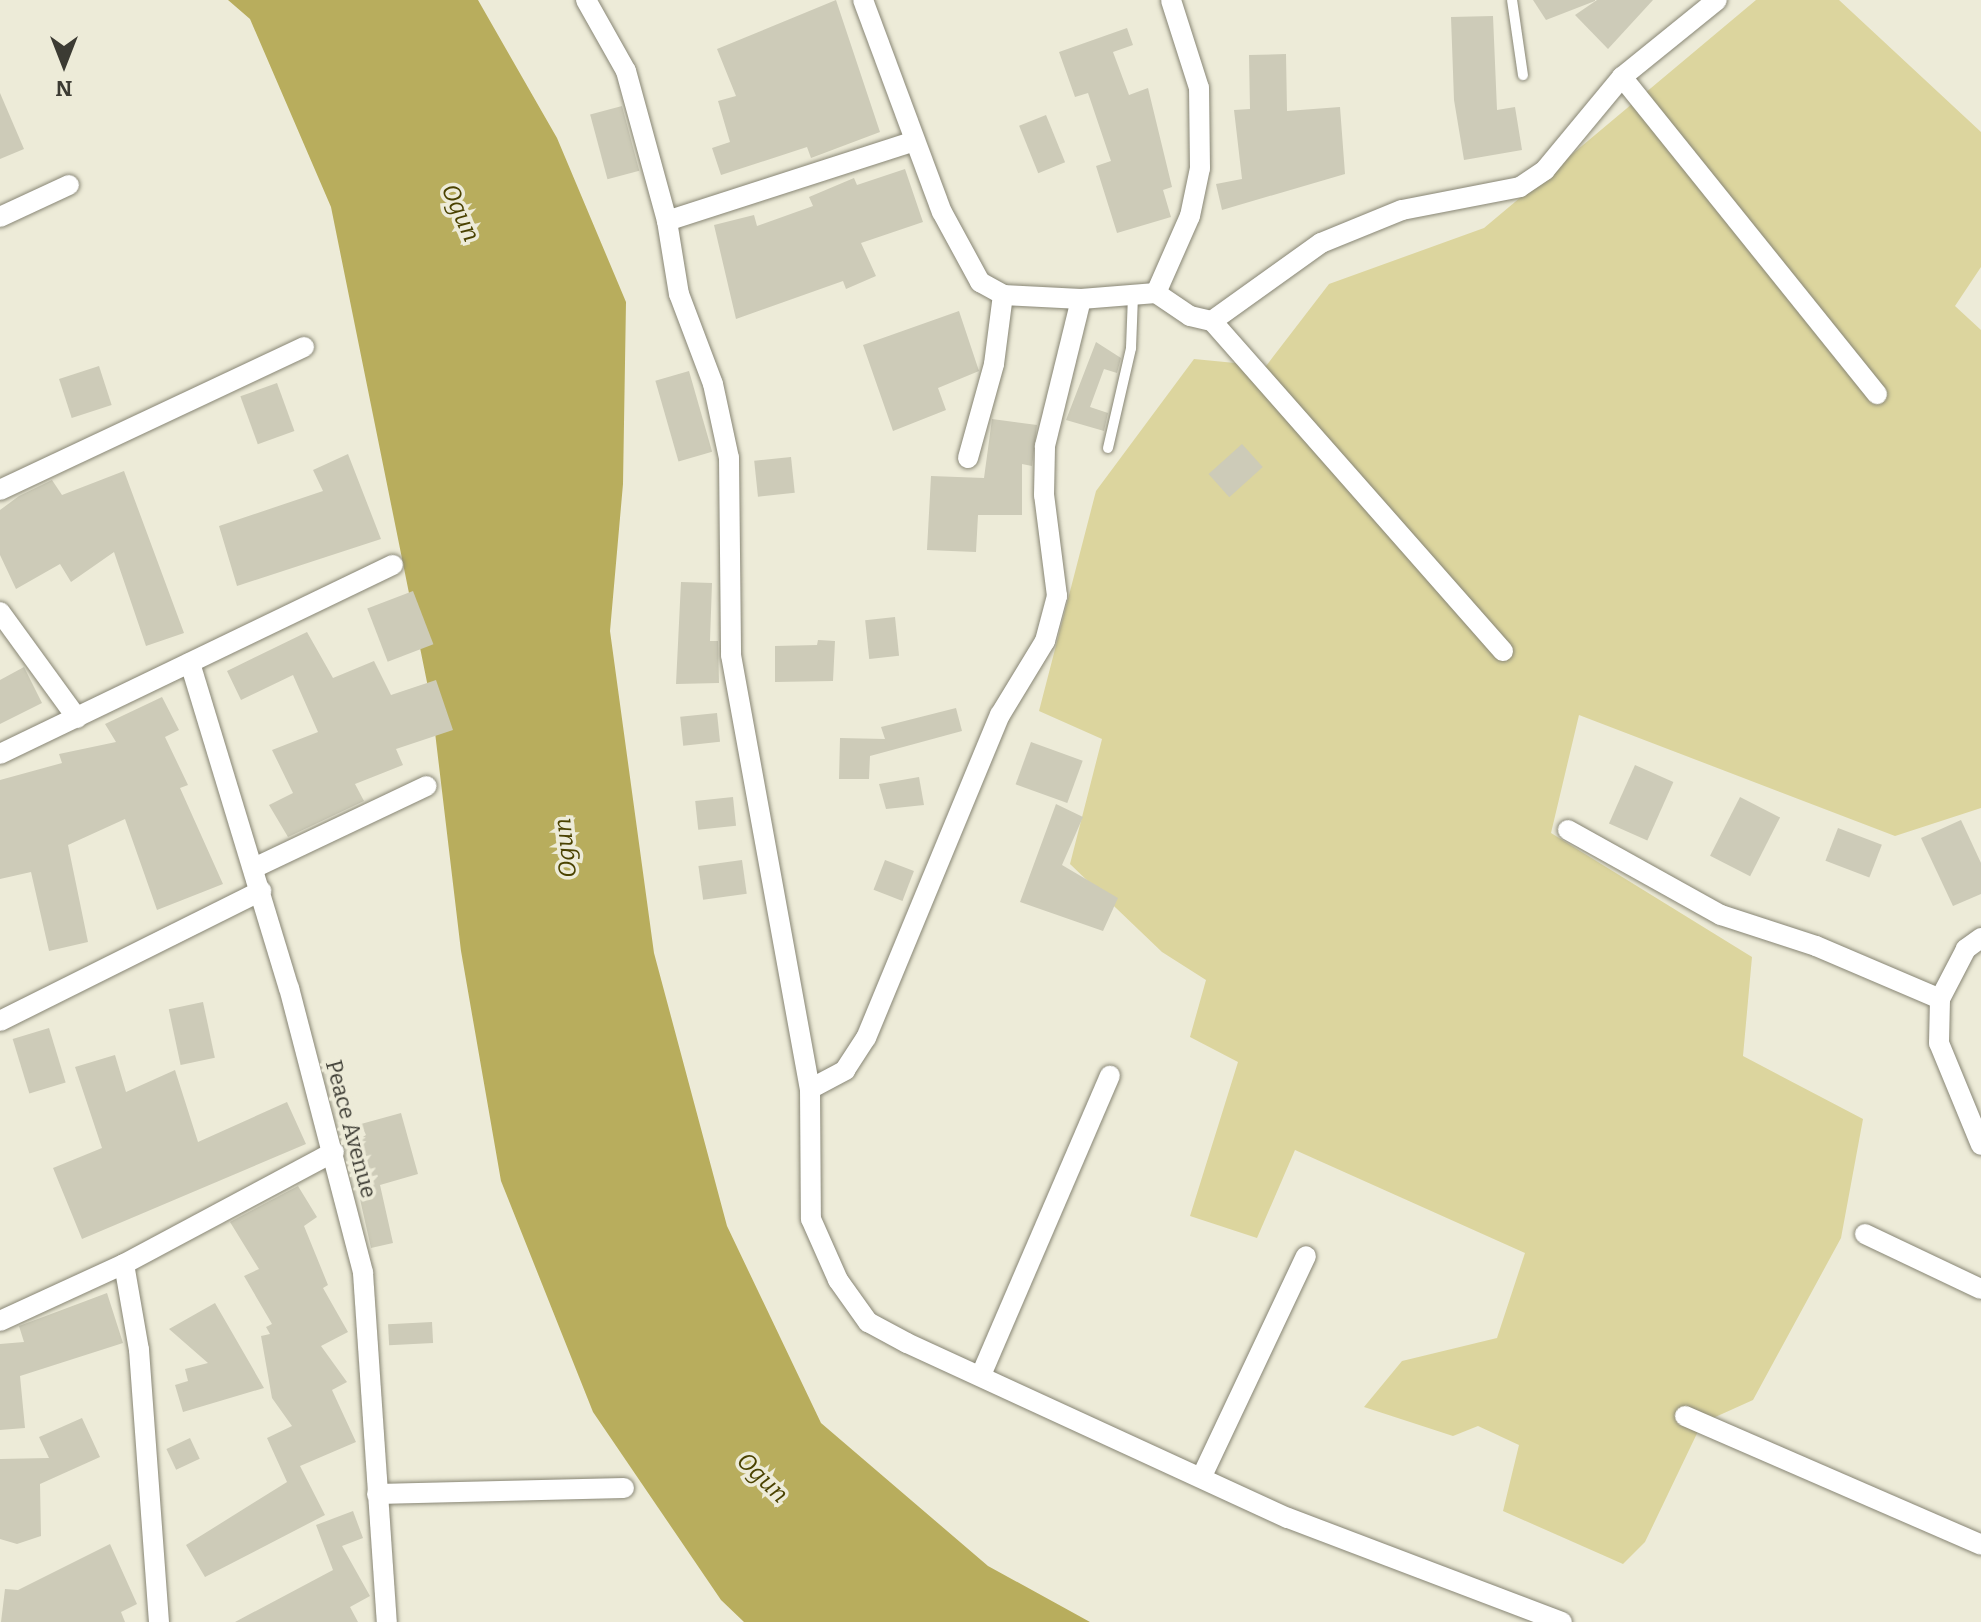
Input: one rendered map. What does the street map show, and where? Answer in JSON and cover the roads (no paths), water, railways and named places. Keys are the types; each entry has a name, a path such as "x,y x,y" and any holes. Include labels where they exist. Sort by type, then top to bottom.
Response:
{"street":[{"path":"586,0 626,71 667,221 679,294 713,384 729,458 731,655 810,1089 811,1219 838,1280 868,1322 1302,1523 1562,1622"},
{"path":"863,0 912,142 980,282 1003,295 1081,299 1156,293 1190,316 1212,321 1503,651"},
{"path":"1156,293 1190,216 1200,168 1194,59 1171,0"},
{"path":"1212,321 1321,243 1402,210 1520,187 1545,170 1622,77 1717,0"},
{"path":"1622,77 1877,394"},
{"path":"667,221 912,142"},
{"path":"0,217 69,185"},
{"path":"968,458 994,364 1003,295"},
{"path":"810,1089 845,1070 866,1038 1000,715 1045,641 1057,596 1044,495 1045,446 1081,299"},
{"path":"0,490 304,347"},
{"path":"0,754 393,565"},
{"path":"0,612 77,718"},
{"name":"Peace Avenue","path":"190,663 261,891 334,1152 369,1312 377,1494 387,1622"},
{"path":"254,868 427,786"},
{"path":"1568,830 1721,915 1816,946 1940,999"},
{"path":"0,1021 261,891"},
{"path":"1981,938 1966,949 1940,999 1939,1043 1981,1145"},
{"path":"981,1375 1110,1076"},
{"path":"0,1321 124,1264 334,1152"},
{"path":"1865,1234 1981,1289"},
{"path":"1202,1476 1306,1256"},
{"path":"124,1264 141,1363 159,1622"},
{"path":"1685,1416 1981,1545"},
{"path":"377,1494 624,1488"}],"lane":[{"path":"1512,0 1523,75"},
{"path":"1108,448 1131,348 1133,295"}],"water":[{"name":"Ogun","path":"228,0 478,0 557,138 626,302 623,484 610,631 654,953 727,1226 821,1423 988,1566 1090,1622 744,1622 721,1600 593,1412 501,1181 461,951 432,707 331,207 250,19"}]}
